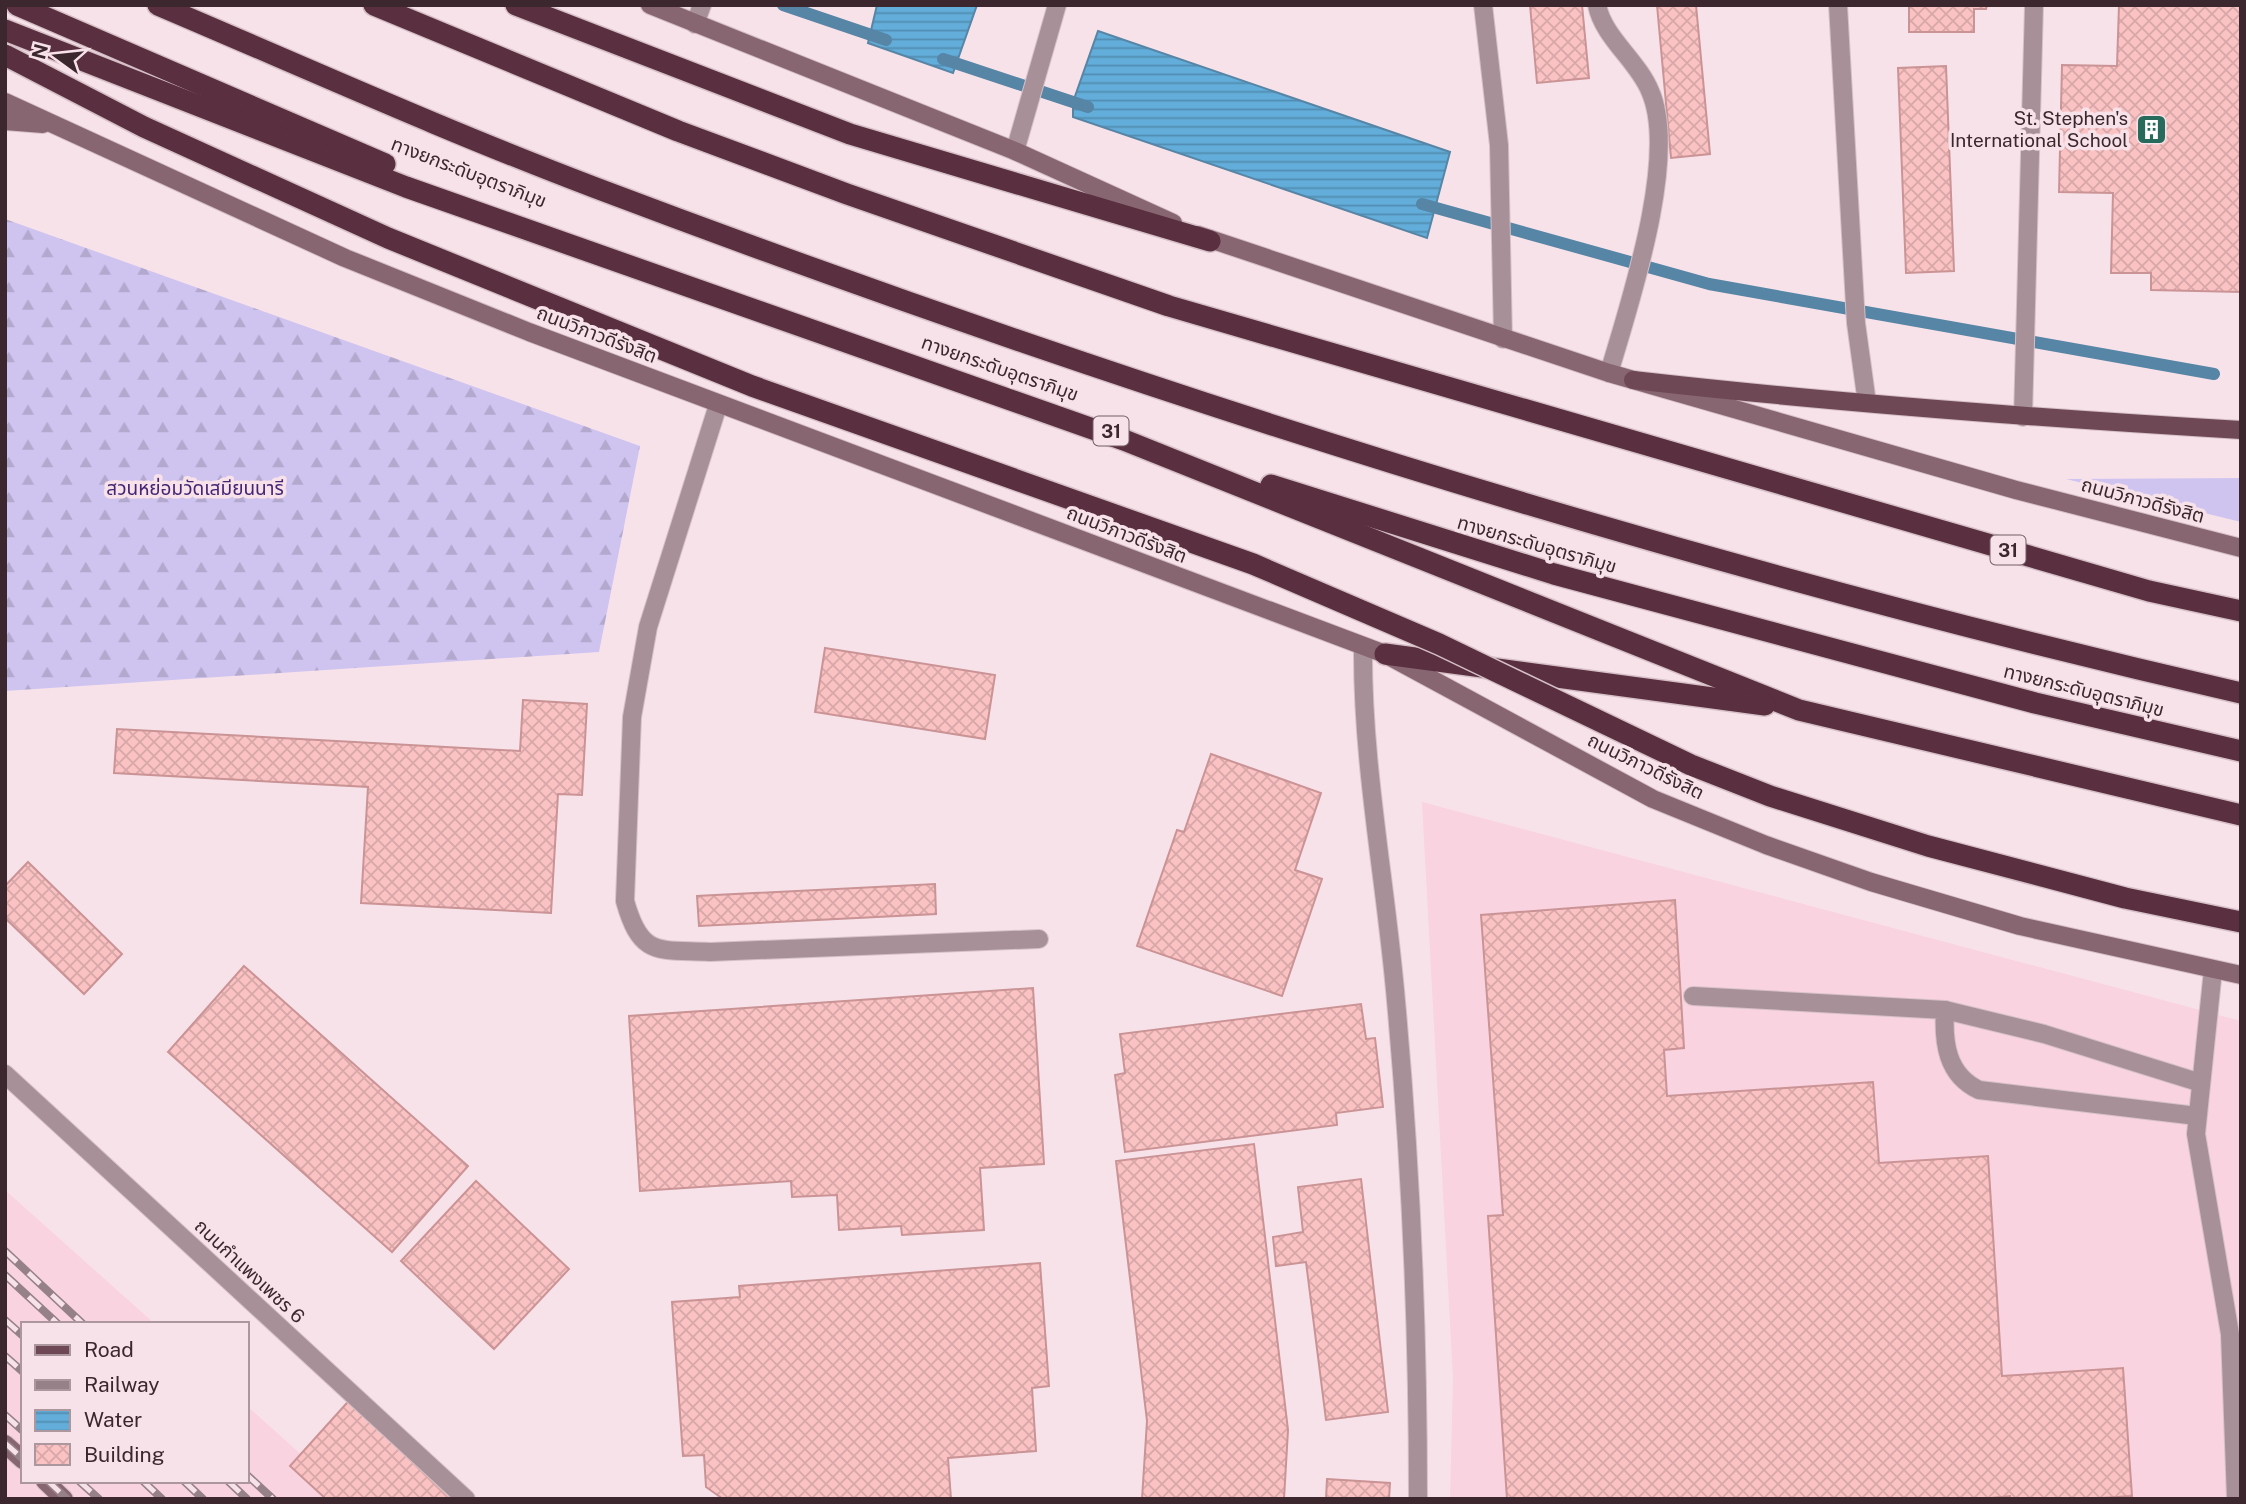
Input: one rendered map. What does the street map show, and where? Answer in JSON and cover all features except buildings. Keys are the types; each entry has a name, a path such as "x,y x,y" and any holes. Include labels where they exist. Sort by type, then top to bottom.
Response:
{"highway":[{"name":"ทางยกระดับอุตราภิมุข","path":"17,5 433,184 779,315 1350,512 1634,595 2035,703 2241,751"},
{"name":"ทางยกระดับอุตราภิมุข","path":"158,5 420,117 593,187 1137,381 1356,452 1847,597 2068,654 2241,694"},
{"name":"31","path":"374,5 678,131 847,194 1169,306 2148,591 2241,611"},
{"path":"516,5 850,134 1210,241"},
{"name":"31","path":"5,30 406,187 1124,440 1799,710"},
{"path":"5,55 144,127 400,243 752,386 1253,564 1415,633 1691,765 1770,796 1928,846 2125,898 2241,922"},
{"name":"31","path":"1385,654 1799,710 2241,815"}],"main road":[{"name":"ถนนวิภาวดีรังสิต","path":"650,5 1015,150 1210,241 1609,373 2015,490 2241,548"},
{"name":"ถนนวิภาวดีรังสิต","path":"5,102 345,258 718,405 1385,654 1653,799 1766,845 1871,882 2020,926 2241,975"},
{"path":"5,121 54,125"},
{"path":"1633,380 2023,417 2241,430"},
{"path":"5,1444 21,1458"},
{"path":"48,1483 64,1499"}],"street":[{"path":"695,24 702,5"},
{"path":"1015,150 1056,5"},
{"path":"1483,5 1499,145 1503,340"},
{"path":"1597,5 1611,35 1650,91 1658,124 1654,203 1635,285 1609,373"},
{"path":"1838,5 1856,323 1867,403"},
{"path":"2023,417 2034,5"},
{"path":"718,405 648,627 632,717 625,901 633,928 646,944 659,950 710,952 1039,939"},
{"path":"1363,647 1368,757 1396,999 1410,1185 1418,1499"},
{"path":"2213,970 2196,1134 2230,1334 2236,1499"},
{"path":"1693,996 1945,1010 2044,1034 2201,1083"},
{"path":"1945,1010 1944,1039 1953,1068 1963,1083 1979,1090 2197,1116"},
{"name":"ถนนกำแพงเพชร 6","path":"5,1074 466,1499"}],"shaded area":[{"path":"1422,802 2241,1021 2241,1499 1450,1499 1453,1379"},
{"path":"5,1190 153,1322 21,1322 21,1483 248,1483 248,1407 351,1499 5,1499"}],"green space":[{"name":"สวนหย่อมวัดเสมียนนารี","path":"5,219 640,446 599,652 5,691"},
{"path":"2241,478 2241,522 2066,479"}],"water":[{"path":"877,5 977,5 953,73 868,43"},
{"path":"1098,31 1450,152 1427,238 1073,117 1073,102"}],"waterway":[{"path":"783,5 886,40"},
{"path":"943,59 1088,107"},
{"path":"1422,204 1709,284 2214,374"}],"railway":[{"path":"5,1251 81,1322"},
{"path":"5,1275 56,1322"},
{"path":"5,1320 21,1334"},
{"path":"5,1356 21,1370"},
{"path":"5,1415 21,1429"},
{"path":"5,1443 21,1457"},
{"path":"248,1476 273,1499"},
{"path":"50,1483 67,1499"},
{"path":"81,1483 99,1499"},
{"path":"145,1483 162,1499"},
{"path":"186,1483 203,1499"},
{"path":"230,1483 247,1499"}],"place":[{"name":"St. Stephen's International School","path":"2151,129"}]}
